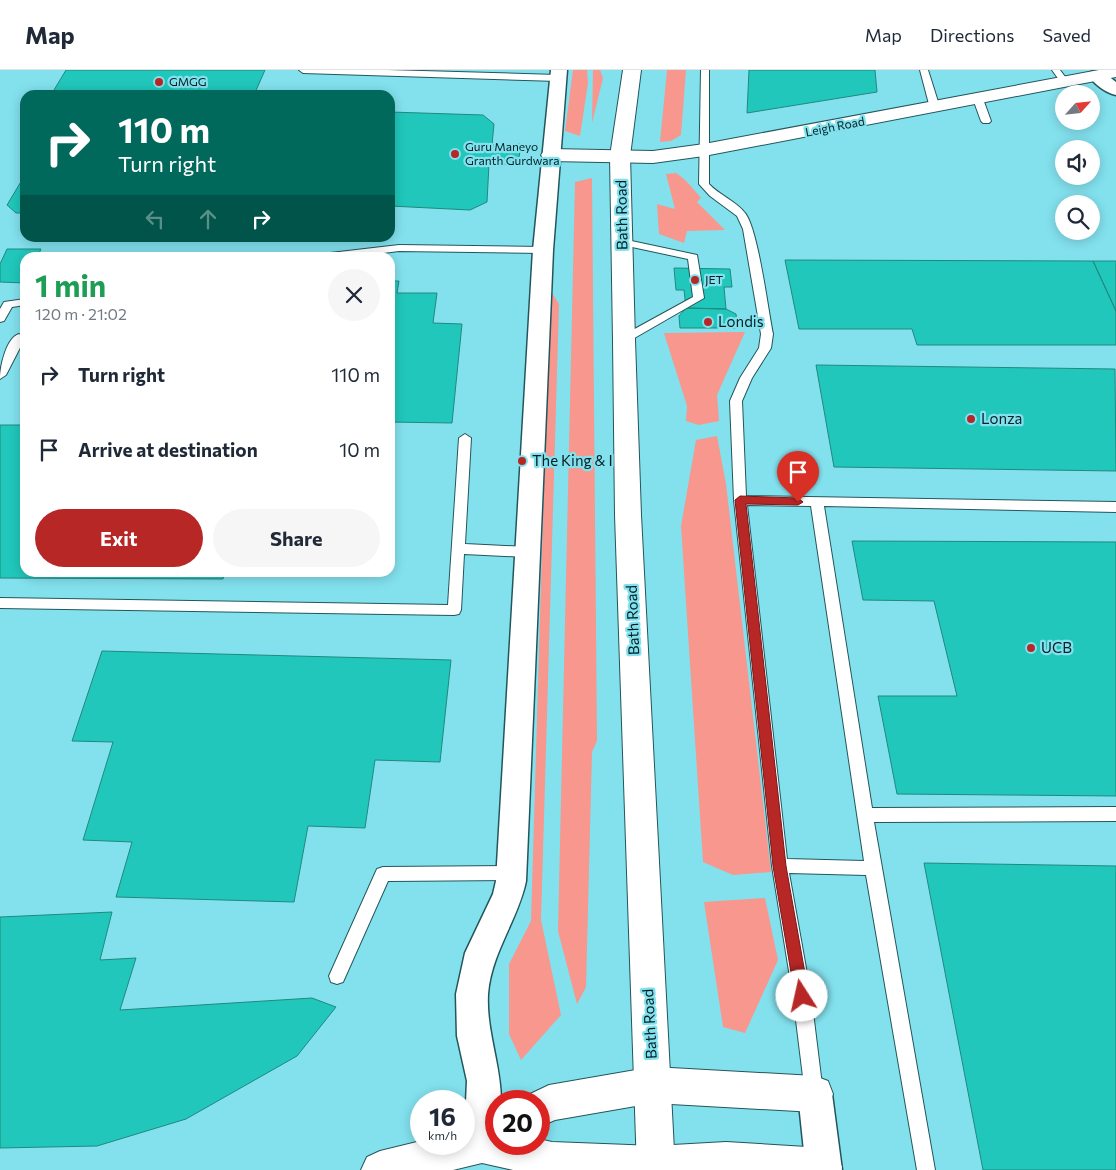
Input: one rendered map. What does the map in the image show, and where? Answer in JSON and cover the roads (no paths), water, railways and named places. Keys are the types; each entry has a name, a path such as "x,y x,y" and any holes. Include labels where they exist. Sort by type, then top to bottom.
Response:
{"main road":[{"name":"Bath Road","path":"632,70 620,156 630,554 655,1167"},
{"name":"Leigh Road","path":"551,155 653,157 704,150 934,108 1060,76 1097,76 1116,72"},
{"path":"550,1103 653,1085 814,1094"},
{"path":"397,1167 485,1141"},
{"path":"534,1155 552,1161 655,1167 726,1161 824,1168"}],"street":[{"path":"485,1092 474,1036 472,994 481,953 508,895 512,873 542,250 559,74"},
{"path":"1097,76 1116,90"},
{"path":"814,1094 824,1168"}],"lane":[{"path":"304,70 559,74"},
{"path":"705,70 704,184 712,194 740,214 748,229 767,334 765,348 746,378 736,401 735,422 740,500 780,866 802,996 814,1094"},
{"path":"924,70 934,108"},
{"path":"978,98 986,120"},
{"path":"622,242 693,257 699,298 624,340"},
{"path":"365,252 399,248 542,250"},
{"path":"0,319 8,304 20,303"},
{"path":"0,376 19,338"},
{"path":"0,603 454,610 465,438"},
{"path":"740,500 1116,507"},
{"path":"817,502 873,868 926,1170"},
{"path":"457,549 527,552"},
{"path":"865,815 1116,814"},
{"path":"780,866 873,868"},
{"path":"337,976 383,874 512,873"}],"place":[{"name":"GMGG","path":"159,82"},
{"name":"Guru Maneyo Granth Gurdwara","path":"455,154"},
{"name":"JET","path":"695,280"},
{"name":"Londis","path":"708,322"},
{"name":"Lonza","path":"971,419"},
{"name":"The King & I","path":"522,461"},
{"name":"UCB","path":"1031,648"}]}
